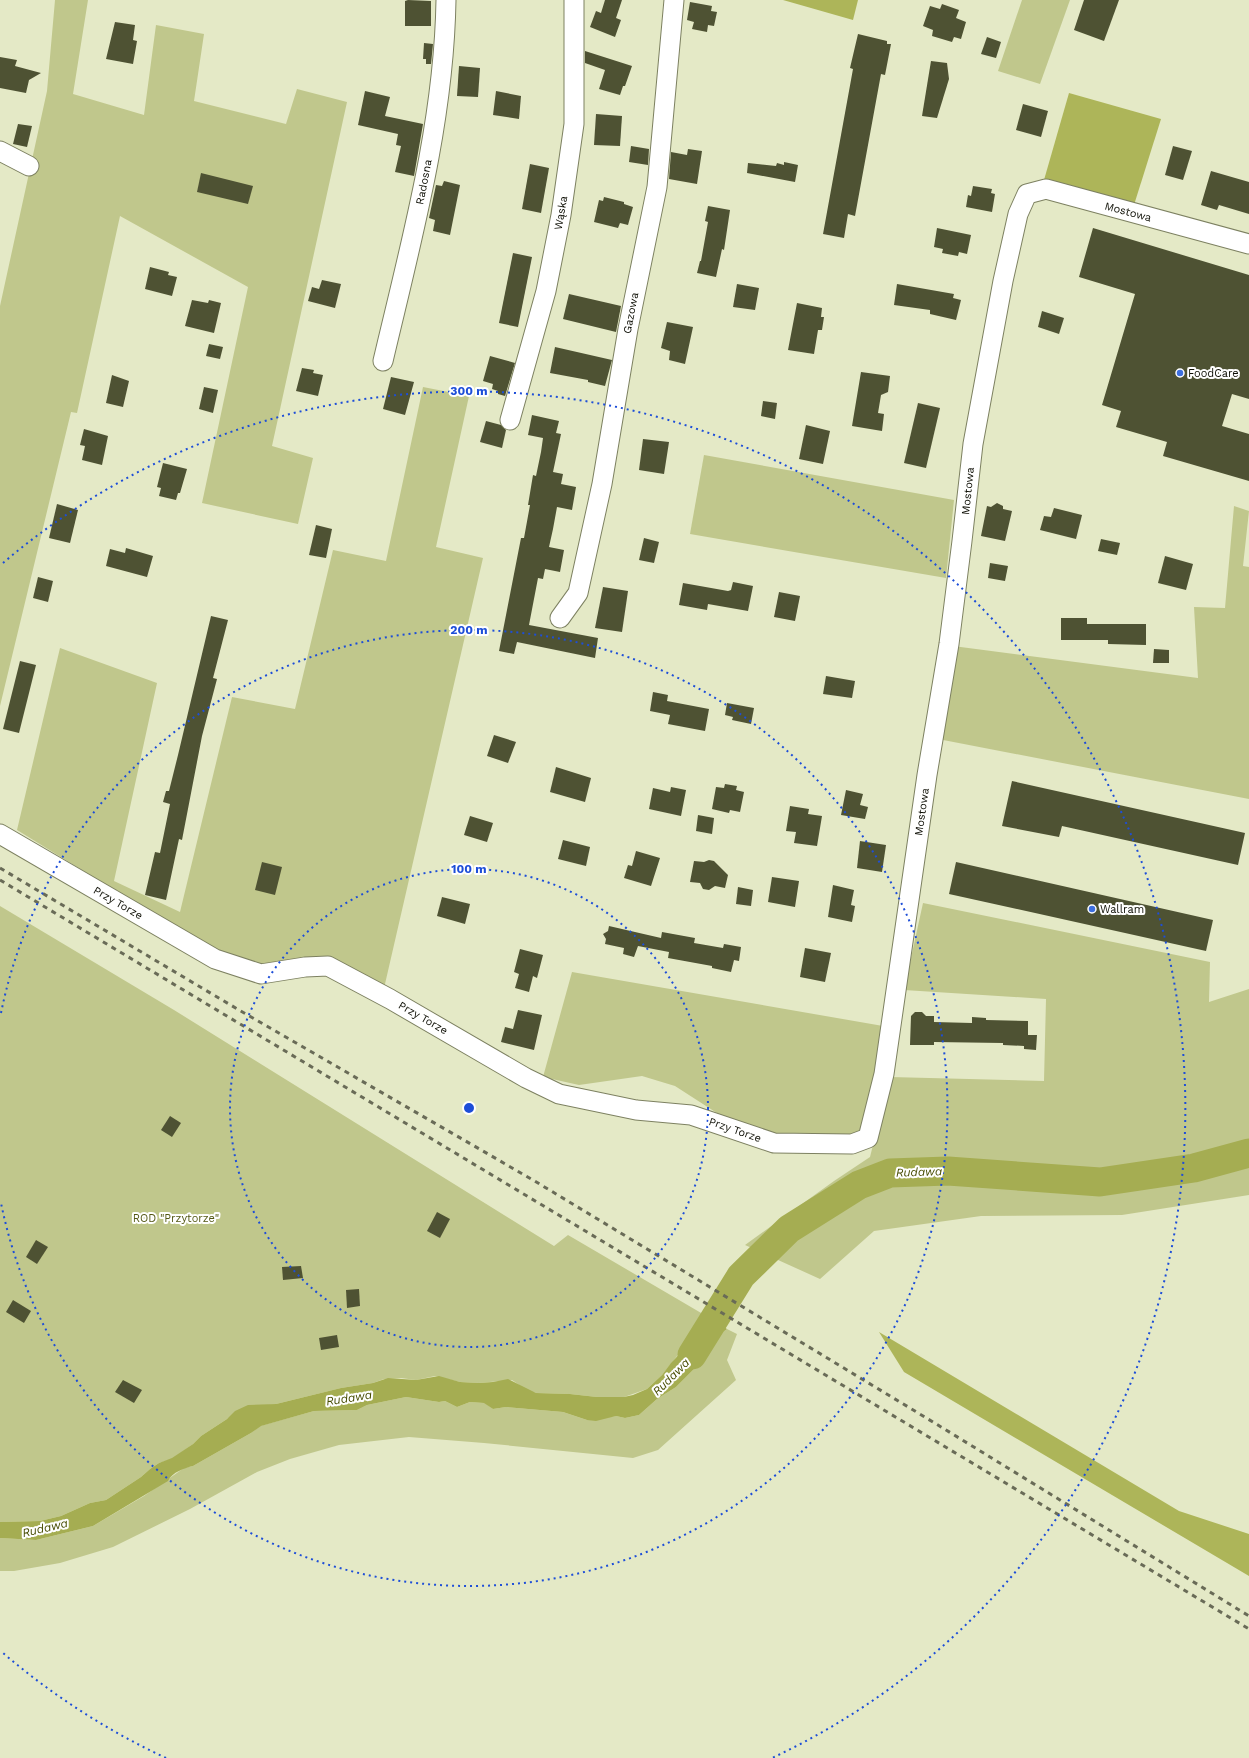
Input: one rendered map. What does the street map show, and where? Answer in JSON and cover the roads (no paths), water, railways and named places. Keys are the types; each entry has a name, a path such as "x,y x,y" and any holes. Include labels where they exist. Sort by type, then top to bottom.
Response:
{"street":[{"name":"Radosna","path":"383,360 424,184 438,104 446,22 446,0"},
{"name":"Wąska","path":"510,420 546,291 561,215 574,124 574,0"},
{"name":"Gazowa","path":"560,618 578,593 602,484 628,329 657,187 674,0"},
{"path":"0,150 29,166"},
{"name":"Mostowa","path":"868,1138 884,1074 927,775 947,657 973,444 1003,281 1018,214 1027,194 1046,189 1249,244"},
{"name":"Przy Torze","path":"0,834 215,959 261,974 305,967 328,966 390,999 526,1078 559,1094 636,1110 692,1115 774,1143 852,1144 868,1138"}],"water":[{"path":"708,1317 727,1329 713,1339 698,1365 676,1387 657,1399 639,1415 625,1418 616,1416 596,1421 587,1420 563,1412 506,1407 493,1409 484,1403 470,1402 457,1407 445,1401 439,1402 406,1397 367,1405 357,1410 314,1411 261,1426 193,1466 172,1475 168,1481 93,1526 36,1540 0,1538 0,1522 40,1521 61,1516 90,1503 106,1500 159,1463 172,1458 193,1444 201,1436 227,1419 235,1411 248,1405 276,1404 341,1388 373,1383 388,1378 416,1380 439,1376 460,1382 478,1383 508,1379 536,1393 570,1394 597,1397 624,1397 647,1389 662,1375 689,1344"}],"waterway":[{"name":"Rudawa","path":"692,1355 741,1276 789,1229 859,1185 890,1173 948,1171 1100,1182 1194,1168 1249,1153"}],"railway":[{"path":"0,868 239,1010 533,1180 933,1422 1249,1616"},
{"path":"0,880 1249,1629"}],"place":[{"name":"FoodCare","path":"1180,373"},
{"name":"Wallram","path":"1092,909"}],"park label":[{"name":"ROD \"Przytorze\"","path":"176,1218"}]}
